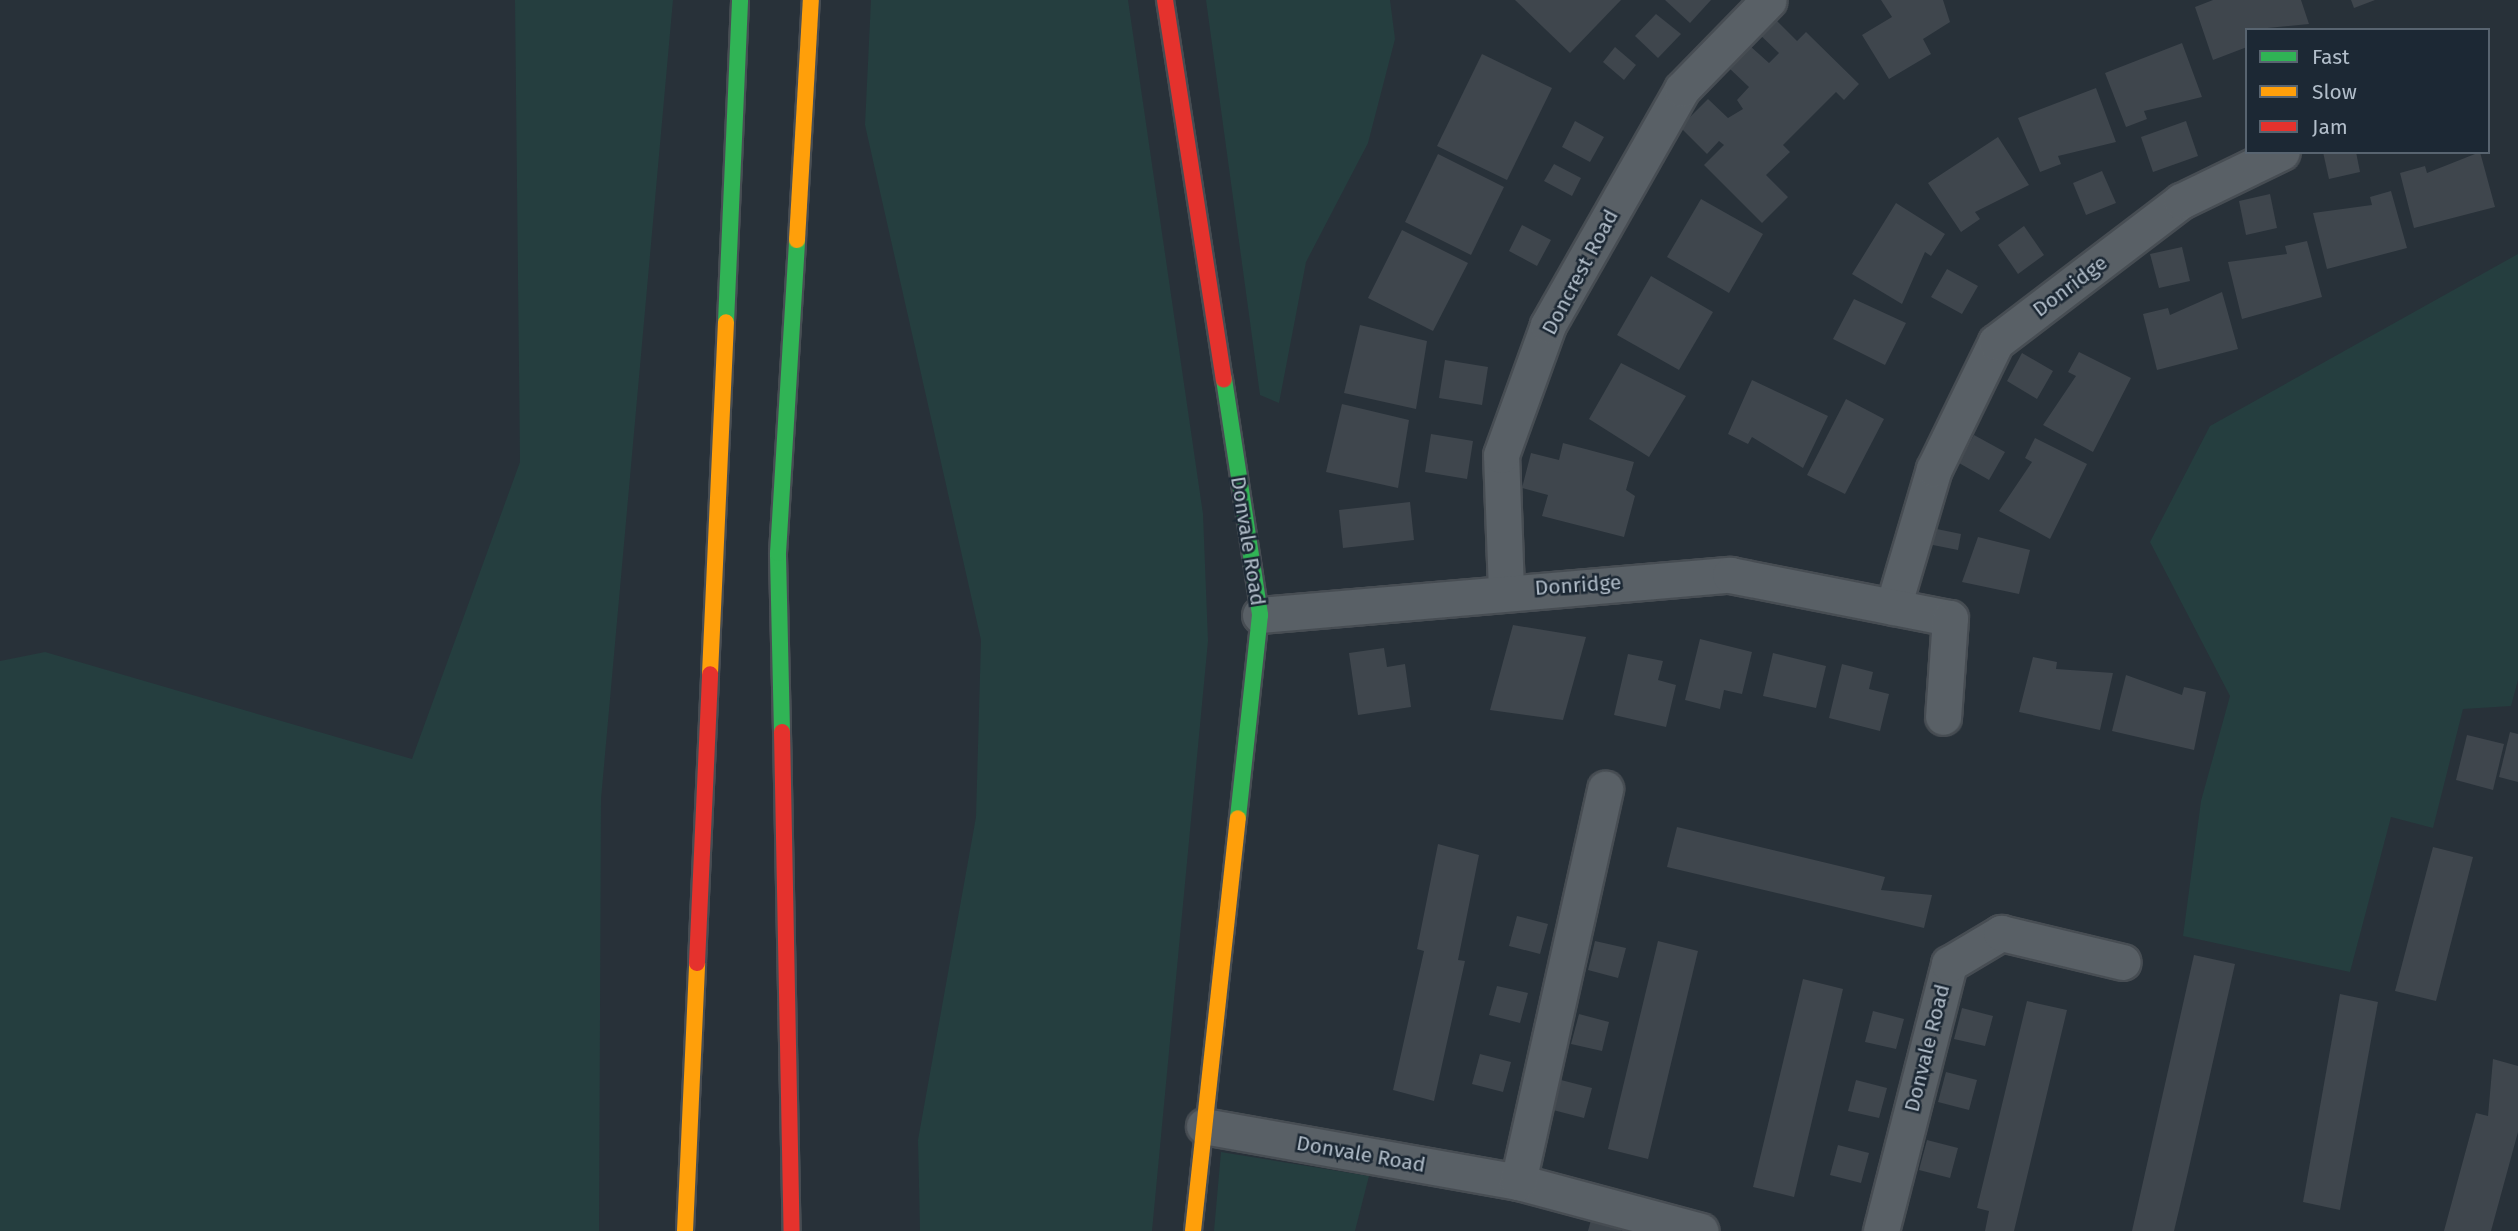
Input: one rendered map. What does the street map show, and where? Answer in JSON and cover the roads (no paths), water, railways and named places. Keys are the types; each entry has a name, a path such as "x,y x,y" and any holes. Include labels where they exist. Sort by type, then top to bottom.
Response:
{"main road":[{"path":"685,1230 740,0"},
{"path":"792,1231 778,553 811,0"},
{"name":"Donvale Road","path":"1165,0 1260,615 1193,1231"}],"street":[{"name":"Doncrest Road","path":"1506,590 1501,455 1548,325 1682,89 1769,0"},
{"name":"Donridge","path":"1894,607 1934,469 1996,342 2181,201 2278,154"},
{"name":"Donridge","path":"1260,615 1506,590 1730,575 1950,618 1943,717"},
{"path":"1518,1182 1605,788"},
{"name":"Donvale Road","path":"1881,1231 1949,964 2001,933 2123,962"},
{"name":"Donvale Road","path":"1204,1126 1518,1182 1701,1231"}]}
